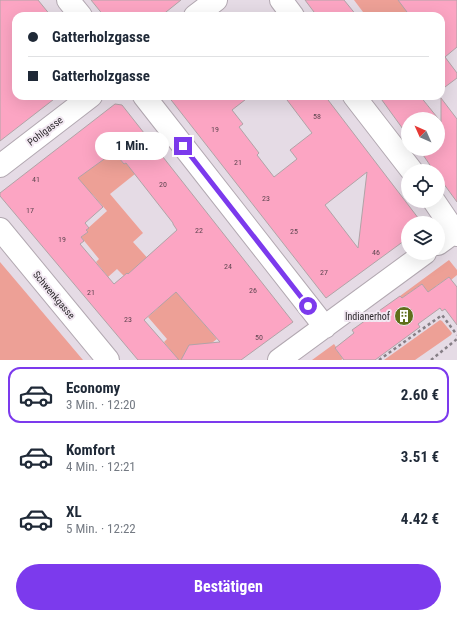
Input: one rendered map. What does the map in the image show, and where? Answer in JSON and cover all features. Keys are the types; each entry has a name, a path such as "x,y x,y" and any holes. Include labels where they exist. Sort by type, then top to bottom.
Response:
{"street":[{"path":"68,0 78,12"},
{"path":"200,12 216,0"},
{"path":"281,0 290,12"},
{"name":"Pohlgasse","path":"0,166 86,100"},
{"path":"147,100 325,327"},
{"path":"357,100 407,164"},
{"path":"438,208 452,235"},
{"name":"Schwenkgasse","path":"0,229 108,360"},
{"path":"279,360 416,260"}],"path":[{"path":"380,360 442,315 457,335"},
{"path":"431,360 457,340"}],"shaded area":[{"path":"354,0 425,0 408,12 363,12"},
{"path":"113,148 124,164 126,163 135,174 110,194 143,233 133,242 152,263 131,277 127,273 124,276 117,269 108,277 96,262 99,259 81,237 88,232 86,230 107,211 93,195 68,181"},
{"path":"449,260 457,270 457,275 451,280 449,277 436,286 430,295 422,284 402,298 400,296"},
{"path":"0,262 83,360 0,360"},
{"path":"172,286 217,339 189,360 178,360 164,342 167,339 148,317 158,308 155,305"},
{"path":"440,320 452,333 451,335 415,360 384,360"},
{"path":"334,344 336,347 335,348 343,359 312,360"}],"building":[{"path":"0,0 38,0 48,12 12,12 12,100 53,100 0,141"},
{"path":"91,0 181,0 166,12 101,12"},
{"path":"305,0 344,0 354,12 314,12"},
{"path":"398,0 457,0 457,47 445,57 445,12 407,12"},
{"path":"445,57 457,73 457,78 445,87"},
{"path":"171,100 245,100 232,110 243,124 239,127 259,153 257,155 274,177 297,159 290,150 312,133 287,100 328,100 401,196 401,208 411,208 417,216 401,216 401,243 326,298","holes":["367,172 358,248 325,205"]},
{"path":"382,100 423,100 433,112 401,112 401,126"},
{"path":"441,100 443,100 457,119 457,202 445,186 445,164 429,164 424,156 445,156 445,112 441,112"},
{"path":"115,104 122,105 293,322 241,360 181,360 189,345 220,342 176,292 144,320 179,360 138,360 0,196 0,193","holes":["114,152 124,164 126,163 177,230 128,274 127,273 114,284 80,244 84,241 81,237 88,232 86,230 89,228 85,223 103,207 78,178"]},
{"name":"Indianerhof","path":"449,277 457,287 457,325 445,309 442,311 440,308 418,324 420,327 375,360 344,360 335,348 354,333 352,330 400,296 402,298 422,284 428,292"}],"place":[{"name":"Indianerhof","path":"404,316"}],"route":[{"path":"183,146 308,306"}]}
